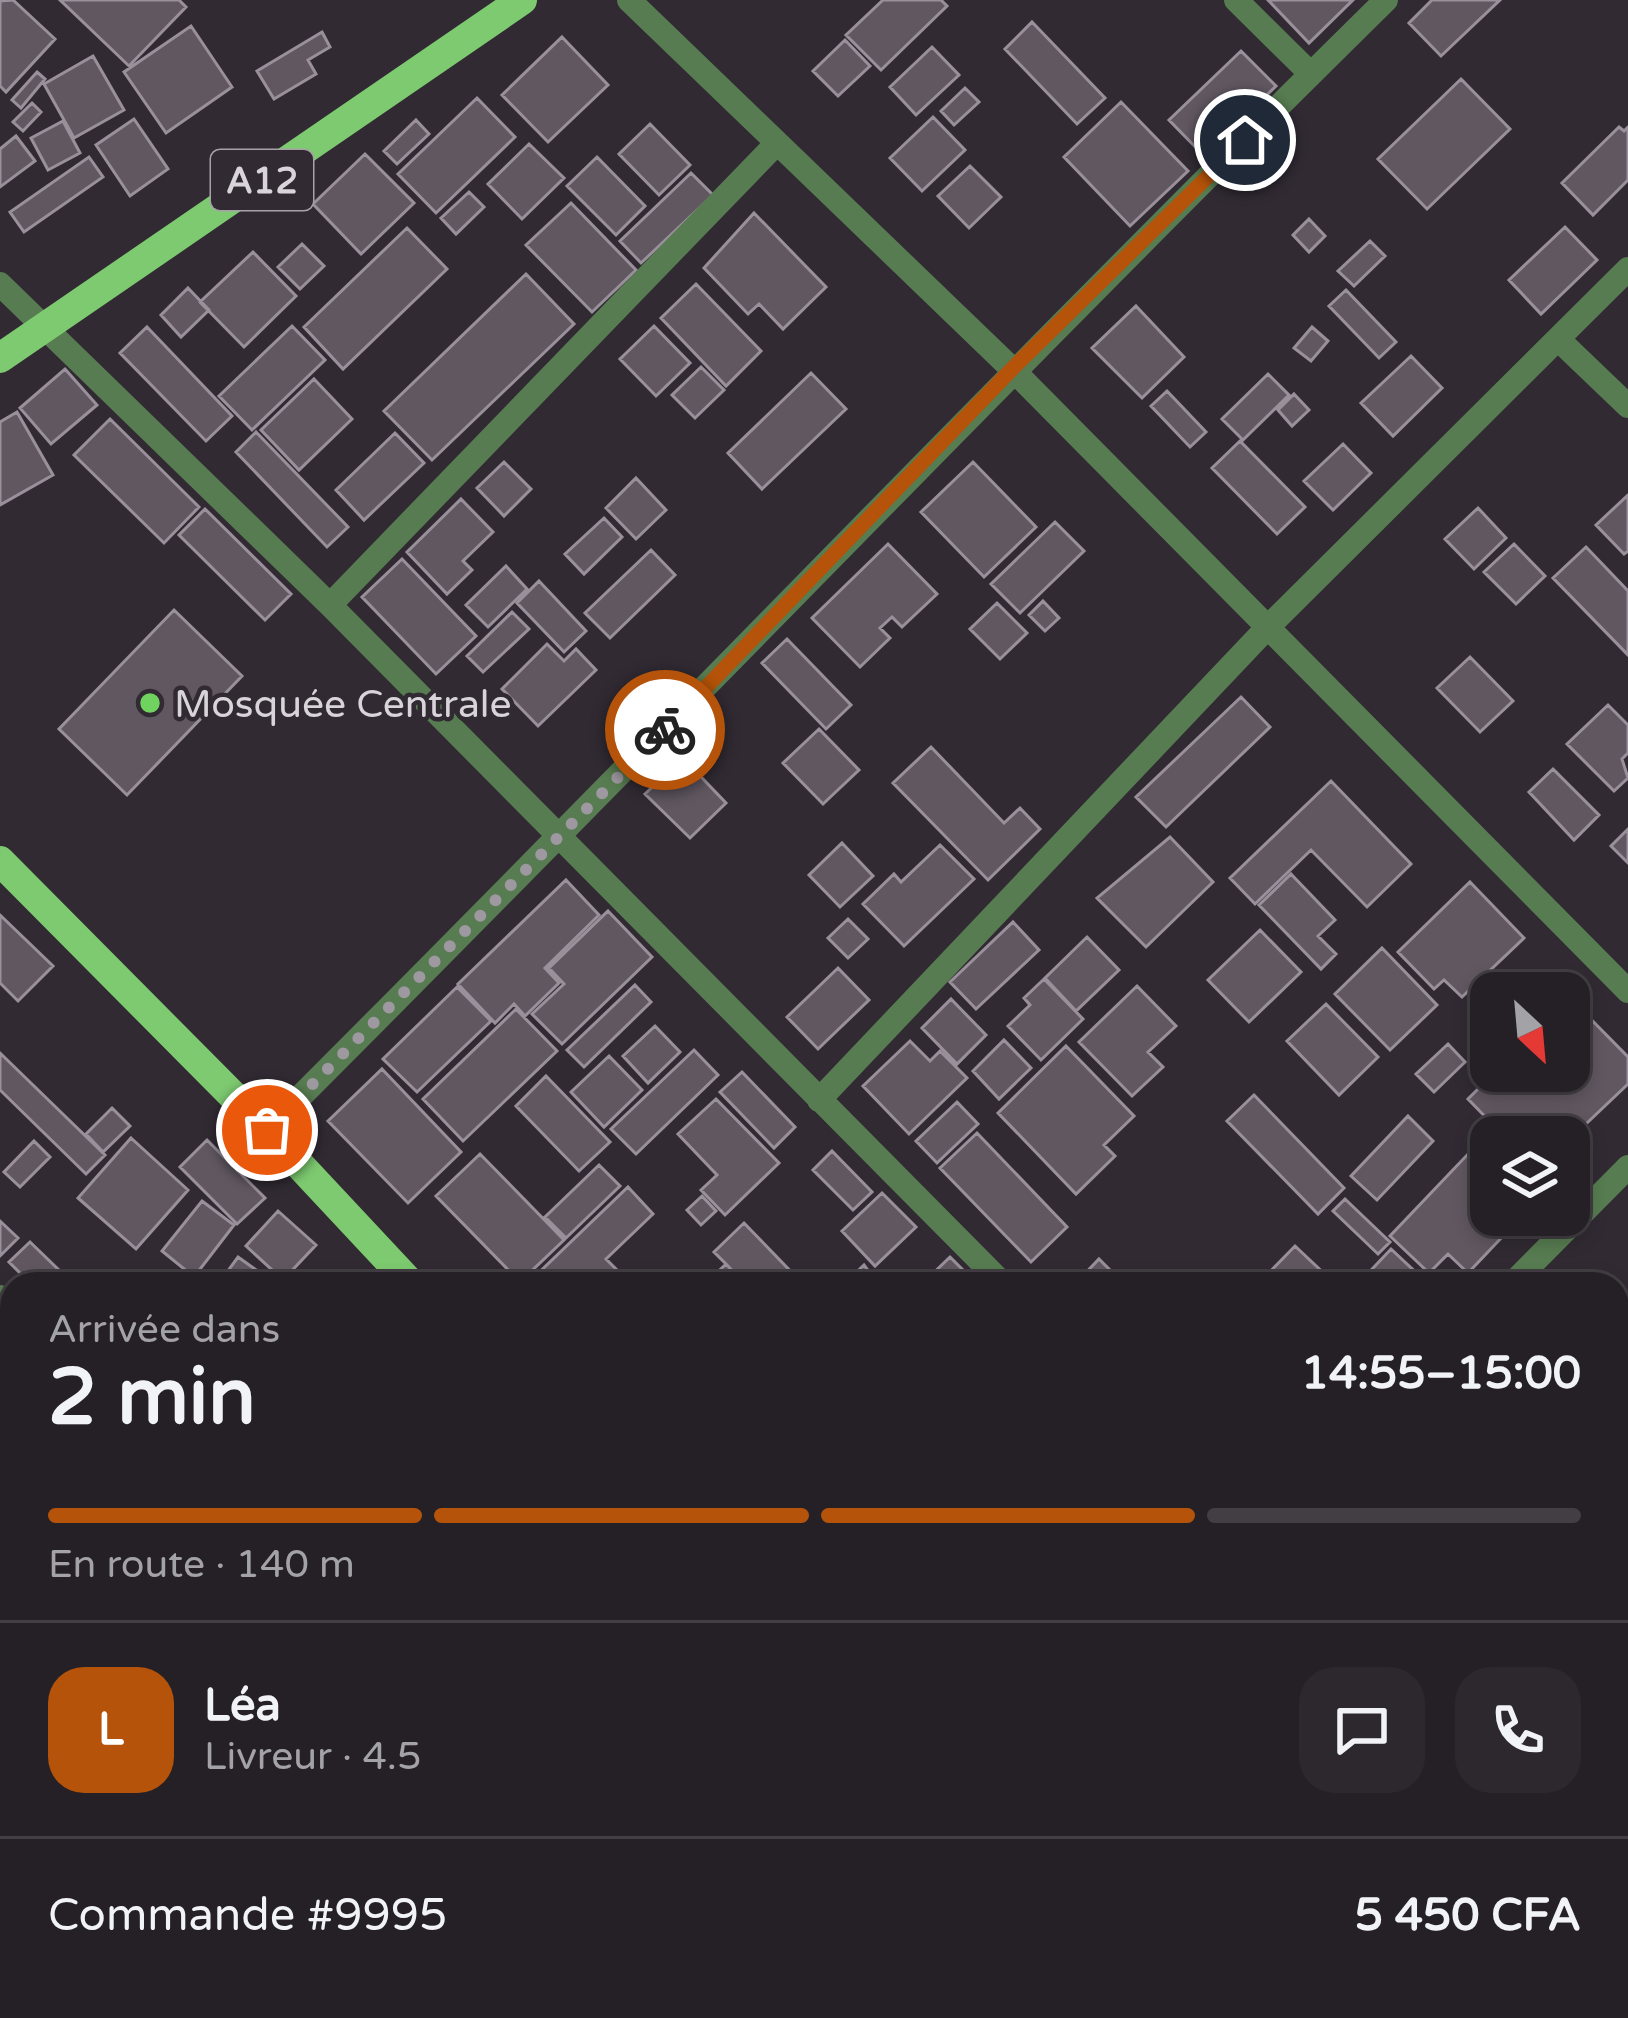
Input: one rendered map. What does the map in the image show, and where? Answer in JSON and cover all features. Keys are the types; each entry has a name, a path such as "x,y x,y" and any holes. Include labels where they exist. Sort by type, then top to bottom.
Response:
{"main road":[{"name":"A12","path":"0,358 522,0"},
{"path":"0,861 267,1130 400,1272"}],"street":[{"path":"628,0 1012,369 1628,991"},
{"path":"1236,0 1311,74"},
{"path":"267,1130 561,837 1012,369 1386,0"},
{"path":"330,605 776,144"},
{"path":"819,1100 1266,629 1628,269"},
{"path":"0,284 330,605 992,1272"},
{"path":"1559,340 1628,406"},
{"path":"1524,1272 1628,1167"}],"building":[{"path":"13,0 55,39 6,92 0,86 0,1"},
{"path":"60,0 179,0 186,7 129,66"},
{"path":"883,0 941,0 947,6 881,70 846,35"},
{"path":"1268,0 1353,0 1309,43"},
{"path":"1432,0 1500,0 1441,56 1409,23"},
{"path":"1032,22 1105,98 1077,124 1005,49"},
{"path":"191,26 232,87 166,133 124,72"},
{"path":"322,32 330,47 308,60 316,74 274,99 257,71"},
{"path":"562,37 608,85 548,142 502,95"},
{"path":"845,40 870,66 838,96 813,71"},
{"path":"932,47 959,75 916,115 890,87"},
{"path":"1241,51 1276,86 1204,156 1169,120"},
{"path":"93,56 124,110 74,138 44,84"},
{"path":"37,72 45,79 21,108 12,100"},
{"path":"1461,79 1510,129 1427,209 1378,159"},
{"path":"965,88 979,102 954,125 941,111"},
{"path":"477,98 515,137 436,213 398,174"},
{"path":"1121,102 1188,171 1130,226 1064,157"},
{"path":"32,103 41,112 23,131 13,122"},
{"path":"933,117 965,150 922,191 890,158"},
{"path":"134,119 168,169 130,196 96,145"},
{"path":"416,120 429,134 397,164 384,151"},
{"path":"63,121 80,153 48,170 31,138"},
{"path":"650,124 690,165 659,195 619,154"},
{"path":"1619,127 1624,131 1628,127 1628,180 1593,215 1562,183"},
{"path":"16,136 35,161 0,187 0,149"},
{"path":"529,144 564,178 522,219 488,184"},
{"path":"365,154 414,203 361,254 313,204"},
{"path":"89,157 103,177 24,232 10,212"},
{"path":"597,157 645,206 616,235 567,186"},
{"path":"970,166 1001,197 969,228 938,196"},
{"path":"691,173 713,195 641,263 620,241"},
{"path":"469,192 484,207 456,234 441,218"},
{"path":"571,203 636,270 592,312 526,245"},
{"path":"754,213 826,287 783,329 759,304 748,314 704,268"},
{"path":"1309,219 1325,236 1309,252 1293,235"},
{"path":"1565,227 1597,260 1541,314 1509,280"},
{"path":"407,228 447,269 343,369 304,327"},
{"path":"1370,241 1385,256 1354,286 1338,271"},
{"path":"302,244 324,266 300,289 278,267"},
{"path":"253,252 296,296 244,347 200,302"},
{"path":"526,274 574,324 432,460 384,411"},
{"path":"696,284 761,351 726,386 661,318"},
{"path":"188,288 209,310 181,337 161,315"},
{"path":"1346,290 1396,342 1379,358 1329,306"},
{"path":"1136,306 1184,357 1142,398 1092,348"},
{"path":"292,326 325,360 252,430 219,396"},
{"path":"654,326 690,363 656,396 620,359"},
{"path":"147,327 232,416 206,441 120,353"},
{"path":"1312,327 1328,341 1311,361 1294,348"},
{"path":"1411,356 1442,388 1393,436 1361,403"},
{"path":"701,367 724,390 695,418 672,395"},
{"path":"65,369 97,405 51,444 20,408"},
{"path":"811,373 846,409 762,489 728,453"},
{"path":"1268,374 1289,395 1243,440 1222,419"},
{"path":"314,379 352,419 299,470 261,430"},
{"path":"1167,391 1206,432 1190,447 1151,406"},
{"path":"1294,394 1309,410 1292,426 1278,410"},
{"path":"17,412 53,475 0,505 0,422"},
{"path":"110,419 199,507 164,543 74,455"},
{"path":"256,432 348,527 327,547 236,452"},
{"path":"395,433 424,463 364,520 336,490"},
{"path":"1240,441 1305,507 1277,534 1212,468"},
{"path":"1343,444 1371,473 1333,510 1304,481"},
{"path":"504,462 531,489 504,516 477,488"},
{"path":"973,462 1036,527 984,577 921,512"},
{"path":"636,478 666,510 636,539 606,508"},
{"path":"1628,495 1628,551 1624,554 1596,525"},
{"path":"461,499 493,532 463,561 472,570 447,594 407,552"},
{"path":"1478,508 1506,538 1474,569 1445,539"},
{"path":"205,509 291,594 265,620 179,535"},
{"path":"604,518 622,537 584,574 565,554"},
{"path":"1055,522 1084,551 1020,613 991,584"},
{"path":"888,544 937,594 902,627 892,617 880,628 890,638 860,667 812,618"},
{"path":"1514,544 1545,576 1516,604 1484,572"},
{"path":"1586,547 1628,591 1628,655 1553,578"},
{"path":"651,550 675,575 610,638 585,613"},
{"path":"402,559 476,636 436,674 362,597"},
{"path":"506,566 527,589 488,627 466,605"},
{"path":"539,581 586,631 564,652 517,603"},
{"path":"1043,601 1059,618 1045,631 1029,615"},
{"path":"997,603 1027,633 1000,659 970,629"},
{"name":"Mosquée Centrale","path":"174,610 242,676 127,795 59,729"},
{"path":"512,612 529,629 483,672 467,656"},
{"path":"787,639 851,705 826,729 762,663"},
{"path":"547,644 564,661 576,649 596,670 538,726 502,689"},
{"path":"1470,657 1513,701 1480,732 1437,688"},
{"path":"1241,697 1270,727 1166,827 1136,797"},
{"path":"1608,705 1628,725 1628,753 1622,759 1628,778 1614,791 1567,744"},
{"path":"819,729 859,770 823,804 783,763"},
{"path":"931,747 1004,823 1020,808 1040,829 988,880 893,783"},
{"path":"683,758 726,803 690,838 645,794"},
{"path":"1553,769 1599,815 1574,840 1529,792"},
{"path":"1331,781 1411,864 1367,907 1311,850 1255,904 1230,878"},
{"path":"1628,829 1628,863 1611,846"},
{"path":"1170,837 1213,882 1146,947 1097,898"},
{"path":"842,843 873,876 840,907 809,875"},
{"path":"940,845 974,879 904,946 863,904 894,874 901,882"},
{"path":"1291,874 1335,920 1318,936 1336,954 1321,969 1259,905"},
{"path":"566,880 599,915 545,968 559,983 525,1016 514,1004 495,1023 458,984"},
{"path":"1470,882 1524,938 1488,972 1470,972 1470,989 1462,997 1444,980 1434,989 1398,952"},
{"path":"608,911 652,957 562,1044 532,1014 564,984 549,968"},
{"path":"0,915 53,966 18,1001 0,983"},
{"path":"848,919 868,939 848,958 828,938"},
{"path":"1013,922 1039,950 976,1009 950,982"},
{"path":"1260,930 1301,972 1249,1022 1208,980"},
{"path":"1087,937 1119,970 1076,1011 1045,978"},
{"path":"1382,948 1437,1005 1390,1050 1335,994"},
{"path":"838,968 869,1000 818,1049 787,1017"},
{"path":"1044,979 1083,1019 1041,1060 1008,1026 1030,1005 1024,998"},
{"path":"635,985 651,1002 584,1067 567,1050"},
{"path":"1137,986 1176,1026 1148,1052 1163,1067 1132,1096 1079,1042"},
{"path":"457,987 491,1021 417,1092 383,1059"},
{"path":"951,999 986,1035 957,1064 922,1028"},
{"path":"1326,1004 1378,1057 1339,1095 1287,1041"},
{"path":"516,1009 557,1051 463,1141 423,1099"},
{"path":"1590,1018 1628,1057 1628,1084 1590,1120 1590,1116 1485,1116 1468,1099 1475,1092 1590,1092"},
{"path":"655,1026 680,1052 648,1083 623,1056"},
{"path":"1004,1040 1031,1068 999,1099 973,1071"},
{"path":"910,1041 930,1061 940,1051 967,1078 909,1134 863,1086"},
{"path":"1448,1044 1465,1062 1434,1092 1416,1074"},
{"path":"1066,1046 1134,1116 1104,1145 1115,1156 1076,1194 998,1113"},
{"path":"694,1050 718,1075 636,1154 611,1129"},
{"path":"0,1053 105,1155 86,1174 0,1090"},
{"path":"609,1056 642,1090 604,1127 571,1092"},
{"path":"382,1069 461,1152 408,1203 328,1121"},
{"path":"742,1072 795,1127 774,1148 720,1092"},
{"path":"546,1076 610,1142 579,1171 516,1106"},
{"path":"1254,1095 1344,1188 1318,1214 1227,1121"},
{"path":"716,1099 779,1163 725,1215 701,1190 717,1175 678,1134"},
{"path":"957,1102 978,1124 937,1163 916,1141"},
{"path":"112,1108 130,1126 103,1152 86,1134"},
{"path":"1408,1116 1433,1141 1377,1200 1351,1176"},
{"path":"977,1133 1067,1227 1031,1262 940,1168"},
{"path":"131,1138 188,1190 136,1249 78,1198"},
{"path":"207,1140 265,1198 237,1224 180,1167"},
{"path":"34,1141 50,1157 20,1187 4,1172"},
{"path":"832,1151 872,1192 853,1210 813,1170"},
{"path":"1469,1153 1470,1236 1503,1236 1469,1272 1448,1254 1428,1272 1390,1236"},
{"path":"480,1154 564,1240 530,1272 510,1272 436,1196"},
{"path":"599,1165 620,1186 566,1238 545,1217"},
{"path":"628,1187 653,1214 606,1259 619,1272 539,1272"},
{"path":"882,1193 916,1227 875,1266 842,1231"},
{"path":"702,1196 716,1211 701,1225 687,1210"},
{"path":"1345,1199 1390,1242 1378,1254 1333,1211"},
{"path":"202,1201 234,1225 198,1272 188,1272 162,1251"},
{"path":"278,1211 316,1245 291,1272 274,1272 246,1246"},
{"path":"0,1221 18,1238 0,1256"},
{"path":"744,1223 791,1272 733,1272 714,1252"},
{"path":"30,1242 60,1271 19,1272 9,1262"},
{"path":"1295,1246 1323,1272 1270,1272"},
{"path":"1391,1249 1416,1272 1369,1272"},
{"path":"238,1257 259,1272 227,1272"},
{"path":"950,1257 965,1272 934,1272"},
{"path":"1099,1259 1112,1272 1087,1272"}],"way so far":[{"path":"267,1130 665,730"}],"place":[{"name":"Mosquée Centrale","path":"150,703"}],"route":[{"path":"665,730 1012,369 1245,140"}]}
